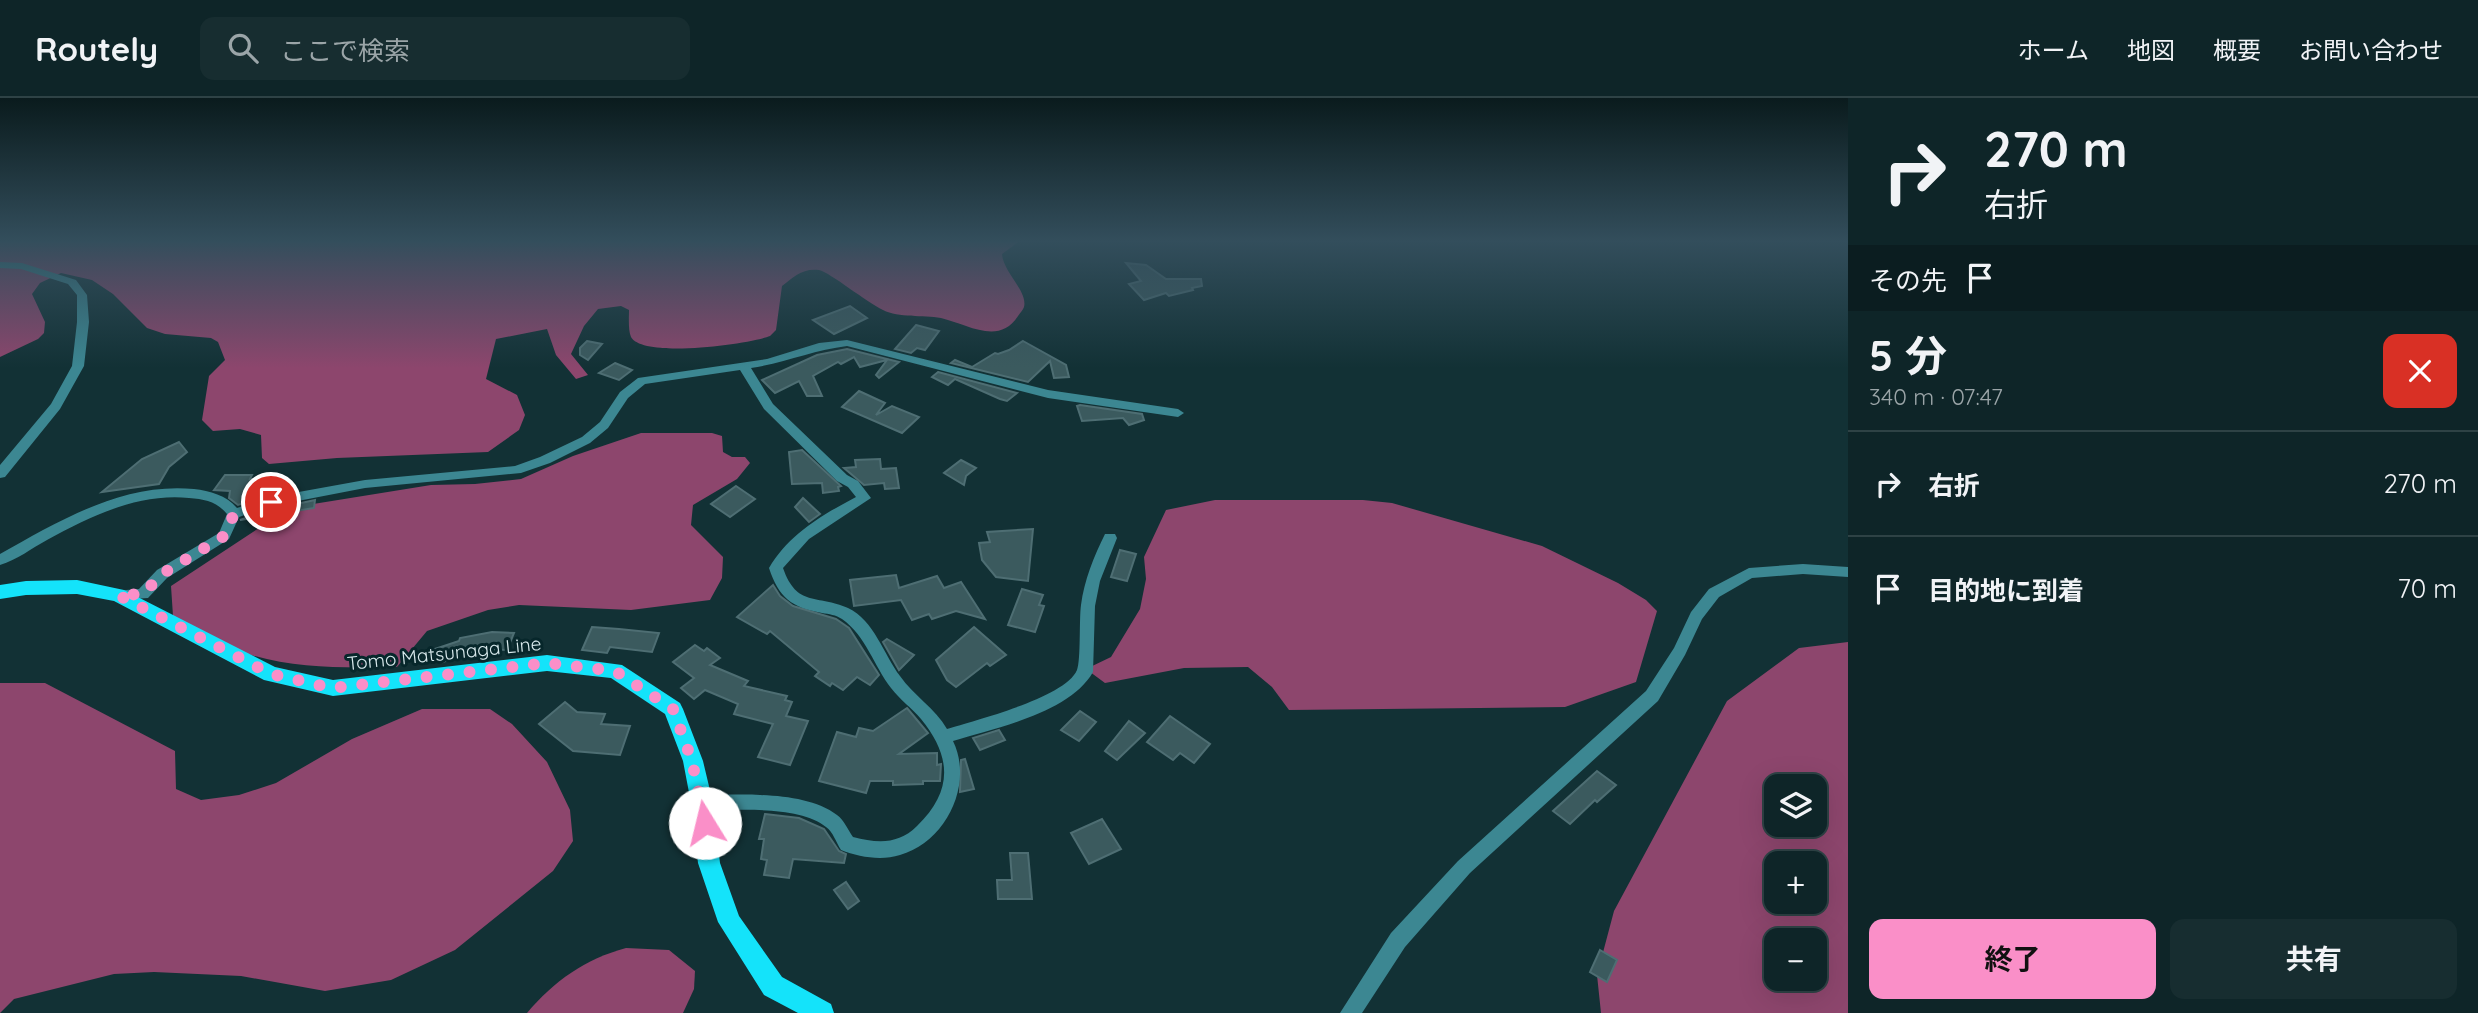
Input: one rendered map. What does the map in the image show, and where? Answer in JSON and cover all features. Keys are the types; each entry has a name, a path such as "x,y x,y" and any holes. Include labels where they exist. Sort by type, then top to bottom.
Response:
{"main road":[{"name":"Tomo Matsunaga Line","path":"0,592 77,587 118,595 271,674 332,688 547,663 615,671 673,709 692,761 702,803 709,863 730,922 774,986 822,1013"}],"street":[{"path":"0,474 56,406 78,366 83,322 82,295 73,283"},
{"path":"118,595 143,594 162,574 224,536 234,514 271,502 365,484 516,470 545,460 586,440 604,425 624,395 642,381 744,367 819,346 846,343 1048,394 1178,413"},
{"path":"702,803 763,803 812,811 832,821 846,844 874,851 909,845 935,822 954,790 953,766 944,737 926,713 902,690 862,629 845,613 792,597 782,588 776,568 783,556 802,536 864,498 853,484 842,478 768,406 744,367"},
{"path":"0,560 83,517 140,495 181,490 228,504 234,514"},
{"path":"0,550 39,538"},
{"path":"944,737 1058,697 1080,679 1085,672 1088,606 1093,581 1110,538"},
{"path":"1350,1013 1398,940 1464,867 1652,696 1680,651 1696,615 1714,593 1749,573 1803,569 1848,572"}],"shaded area":[{"path":"0,283 41,283 32,294 45,322 44,333 38,339 0,357"},
{"path":"96,283 787,283 782,286 776,330 770,336 720,346 675,348 640,344 631,337 629,310 621,306 598,309 584,326 571,354 588,375 576,379 556,355 547,329 496,339 486,379 517,395 525,415 519,430 488,452 337,458 269,464 262,458 261,435 240,429 213,431 202,420 209,376 225,360 218,342 211,338 165,334 147,328 113,294"},
{"path":"841,283 1015,283 1024,301 1024,307 1010,325 1002,330 992,331 941,318 889,313"},
{"path":"641,433 712,433 722,436 723,452 732,457 745,457 750,463 737,479 693,505 691,525 723,557 722,578 710,600 631,610 519,605 488,610 427,631 397,667 324,667 269,660 231,647 173,616 171,586 265,524 307,505 431,485 521,479 573,456"},
{"path":"1215,500 1363,500 1392,503 1542,546 1618,583 1646,600 1657,611 1636,682 1565,707 1289,710 1272,687 1248,667 1184,668 1105,683 1086,669 1111,657 1140,609 1146,579 1144,557 1166,510"},
{"path":"1848,642 1848,1013 1601,1013 1597,975 1614,911 1727,701 1799,648"},
{"path":"0,683 45,683 175,751 176,789 201,800 239,795 276,783 352,739 422,709 490,709 512,724 547,762 570,810 573,841 553,871 455,950 391,980 325,991 241,976 154,972 114,974 14,999 0,1013"},
{"path":"626,948 669,950 695,971 694,989 683,1013 527,1013 559,981 571,973 597,958"}],"building":[{"path":"1202,283 1202,286 1144,300 1129,284"},
{"path":"850,306 867,318 834,334 813,320"},
{"path":"916,325 939,331 925,350 917,348 911,353 895,349"},
{"path":"587,341 602,344 588,360 580,355 580,348"},
{"path":"1023,341 1066,365 1069,377 1054,378 1050,361 1028,382 951,363 955,360 972,367"},
{"path":"847,349 899,362 879,378 876,375 887,360 860,367 854,357 841,364 838,362 813,376 822,396 807,396 799,381 775,393 762,380 817,355"},
{"path":"615,363 632,370 619,380 599,373"},
{"path":"938,372 1017,393 1007,401 955,379 948,385 932,377"},
{"path":"859,391 885,403 876,415 892,406 919,417 902,433 842,407"},
{"path":"1077,406 1142,414 1144,420 1129,425 1123,418 1082,421"},
{"path":"179,442 187,452 169,467 159,484 102,492 142,459"},
{"path":"802,450 841,486 838,487 839,491 823,493 822,483 792,484 789,452"},
{"path":"880,459 881,469 896,468 899,488 885,489 884,483 864,485 844,468 856,467 855,460"},
{"path":"961,460 976,468 966,476 964,485 944,473"},
{"path":"225,475 252,475 250,479 257,479 243,499 269,495 238,505 229,498 230,491 214,490"},
{"path":"736,486 755,499 730,517 711,504"},
{"path":"803,498 820,514 809,522 795,507"},
{"path":"315,500 314,508 240,520 273,509"},
{"path":"1033,529 1028,581 996,577 982,560 979,543 990,542 987,532"},
{"path":"1120,550 1136,554 1127,581 1111,577"},
{"path":"896,575 899,588 937,576 944,588 961,582 985,619 956,611 932,619 929,614 912,620 901,600 854,606 850,580"},
{"path":"773,585 780,596 793,606 836,619 849,628 879,675 870,685 857,677 843,690 832,683 830,686 815,676 819,672 770,631 767,634 737,617"},
{"path":"1022,589 1043,595 1039,605 1044,606 1035,632 1008,625"},
{"path":"592,627 659,633 652,652 610,647 607,653 582,650"},
{"path":"974,627 1006,655 990,666 987,663 956,687 947,680 936,660"},
{"path":"492,632 514,633 507,650 485,649 456,655 457,657 443,662 442,658 434,659 432,650 459,641 460,638"},
{"path":"887,639 914,655 899,670 883,642"},
{"path":"695,645 704,651 707,648 720,658 710,665 748,681 744,686 787,696 785,700 792,702 786,716 808,721 790,765 758,757 773,724 734,714 738,704 705,690 694,699 681,688 694,678 673,662"},
{"path":"565,702 577,712 605,714 601,724 630,726 620,755 573,751 539,724"},
{"path":"907,708 928,733 899,754 937,753 937,765 941,764 940,781 893,785 893,781 870,781 866,793 819,781 837,732 856,737 859,728 873,731"},
{"path":"1080,711 1096,722 1079,741 1061,730"},
{"path":"1170,716 1210,744 1194,763 1180,753 1173,760 1147,742"},
{"path":"1129,721 1145,733 1117,760 1105,751"},
{"path":"999,730 1005,740 980,750 973,738"},
{"path":"965,759 974,789 960,792 961,760"},
{"path":"1597,771 1616,785 1597,802 1595,800 1570,824 1553,811"},
{"path":"765,814 799,818 824,829 839,851 846,854 844,863 793,859 789,878 764,875 767,860 761,859 764,839 759,839"},
{"path":"1102,819 1121,849 1089,864 1071,833"},
{"path":"1010,853 1028,853 1032,899 998,899 997,880 1012,880"},
{"path":"846,882 859,901 848,909 834,890"},
{"path":"1600,950 1617,960 1607,982 1590,972"}],"route":[{"path":"271,502 234,514 224,536 162,574 143,594 118,595 271,674 332,688 547,663 615,671 673,709 692,761 705,823"}]}
